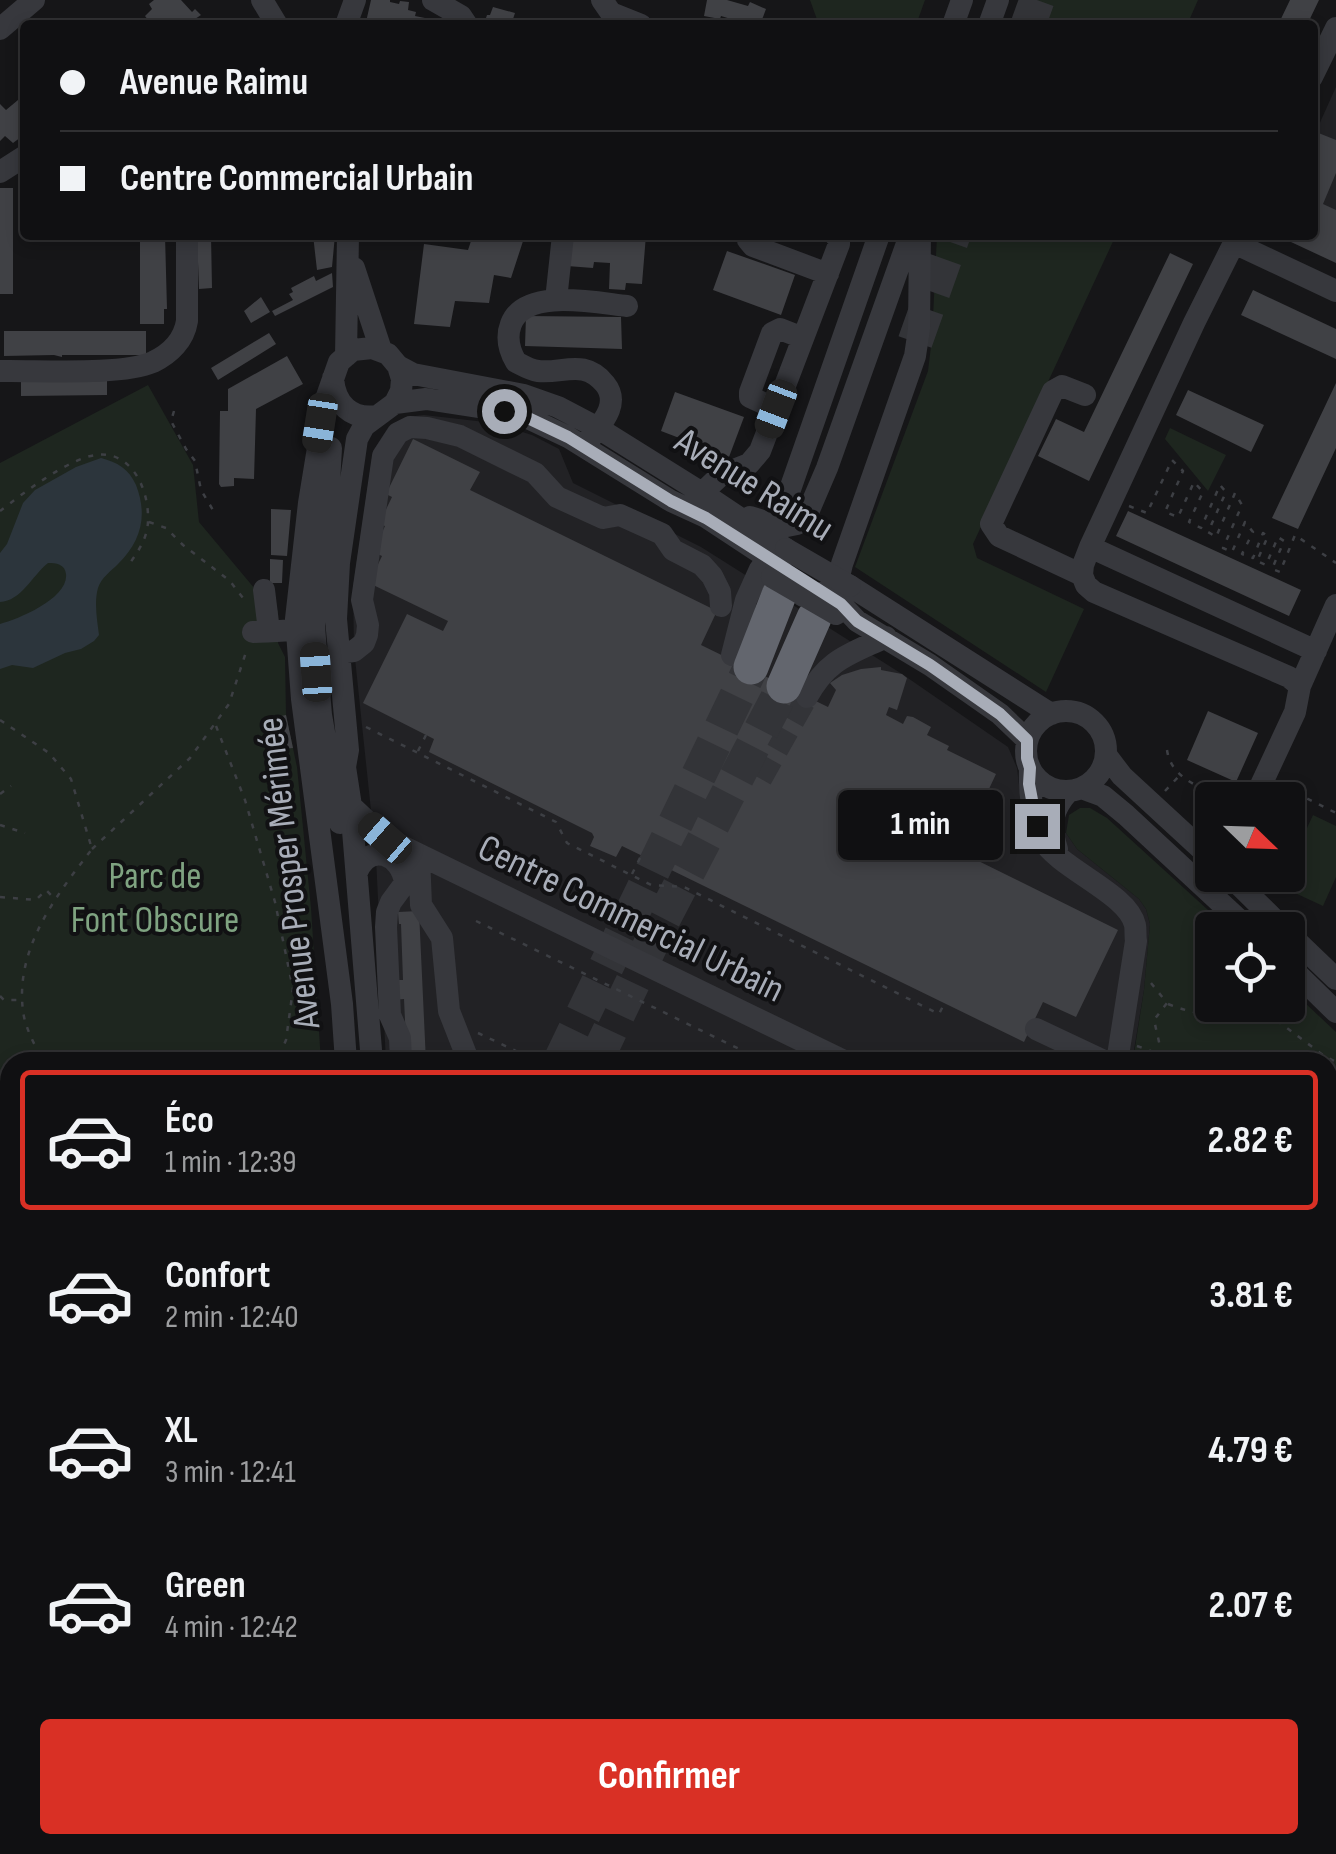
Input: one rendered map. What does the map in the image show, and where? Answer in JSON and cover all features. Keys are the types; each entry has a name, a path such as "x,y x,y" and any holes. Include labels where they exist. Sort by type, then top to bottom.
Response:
{"highway":[{"path":"742,661 804,581"},
{"path":"795,691 804,581"}],"street":[{"path":"0,29 34,0"},
{"path":"602,0 611,13 628,20"},
{"path":"1318,65 1336,28"},
{"path":"0,371 114,370 153,362 179,343 185,332 188,240"},
{"path":"556,300 563,240"},
{"path":"748,240 752,246 828,274"},
{"path":"702,493 721,475 755,459 760,451 839,240"},
{"path":"804,581 878,240"},
{"path":"804,581 796,524 806,517 815,498 908,240"},
{"path":"804,581 915,356 920,240"},
{"path":"1236,240 1090,546 1082,575 1094,592 1300,686"},
{"path":"1238,240 1336,290"},
{"name":"Avenue Prosper Mérimée","path":"348,242 380,350"},
{"name":"Avenue Prosper Mérimée","path":"345,1052 297,630 298,584 320,423 336,389 340,362 346,356 348,242"},
{"path":"591,437 610,408 610,390 590,372 562,368 540,371 516,362 509,333 521,311 537,302 627,306"},
{"path":"329,483 364,426 401,391 398,366 380,350 362,348 346,356"},
{"name":"Avenue Raimu","path":"398,366 413,374 524,395 558,407 671,501 706,518 804,581 1000,714 1027,740"},
{"path":"1082,575 999,536 991,524 1053,391 1062,386 1084,394"},
{"path":"336,389 351,413 368,417 386,409"},
{"path":"336,389 314,626 321,715 340,828 357,1052"},
{"name":"Avenue Raimu","path":"386,409 426,400 504,411 591,437 728,510 804,581 1052,714"},
{"path":"338,653 354,650 367,635 362,600 383,456 398,433 410,427 460,436 535,473 557,496 603,518 620,515 662,534 673,550 702,564 712,576 720,592 721,606"},
{"name":"Avenue Prosper Mérimée","path":"357,439 339,563 336,619 371,1052"},
{"path":"1090,546 1316,651"},
{"path":"264,590 261,631 297,630"},
{"path":"1262,782 1295,712 1300,686 1336,605"},
{"path":"795,691 818,678 837,660 886,637"},
{"path":"1060,857 1054,838 1054,810 1076,790 1099,774 1107,744 1088,718 1062,710 1041,720 1027,740 1027,758 1038,780 1047,786 1076,790 1102,796 1195,869"},
{"path":"1106,755 1122,776 1195,843"},
{"path":"1030,768 1029,784 1043,841 1126,908 1135,922 1136,941 1119,1052"},
{"name":"Centre Commercial Urbain","path":"352,806 385,838 825,1052"},
{"path":"357,872 367,858 382,854 404,871 405,883 387,912 386,928 390,1015 400,1038 401,1052"},
{"path":"419,854 421,906 442,938 450,1011 464,1052"},
{"path":"1219,892 1235,912"},
{"path":"1246,892 1267,912"},
{"path":"1305,949 1336,979"},
{"path":"332,1052 328,977 335,958"},
{"path":"1305,982 1336,1012"},
{"path":"1036,1028 1085,1052"}],"path":[{"path":"174,411 171,421 196,461 201,490 216,515"},
{"path":"0,510 56,472 94,455 109,456 130,466 141,479 146,497 148,522 144,541 130,563"},
{"path":"1112,500 1147,513 1172,460 1184,471 1165,512 1178,517 1194,482 1203,492 1189,522 1201,528 1220,484 1226,492 1208,532 1216,537 1235,493 1242,506 1223,548 1232,552 1244,522 1253,532 1242,554 1252,558 1263,533 1268,536 1257,561 1266,565 1278,537 1284,541 1272,568 1280,572 1295,535 1336,563"},
{"path":"40,1052 23,1014 23,978 36,932 54,898 92,849 190,758 229,704 261,631 230,580 183,546 166,528 148,522"},
{"path":"0,720 50,753 71,780 92,849"},
{"path":"356,722 556,822 567,843 651,885 684,887 939,1014 944,1004"},
{"path":"215,724 245,800 275,902 293,989 281,1052"},
{"path":"418,752 426,735"},
{"path":"1167,750 1168,759 1180,775 1195,783"},
{"path":"1160,796 1180,775"},
{"path":"0,794 10,786"},
{"path":"1305,797 1336,813"},
{"path":"0,825 25,833"},
{"path":"631,875 641,856"},
{"path":"0,897 36,900 46,890 54,898"},
{"path":"476,921 745,1052"},
{"path":"1132,963 1167,1003 1195,1014"},
{"path":"0,996 4,1000 23,1000"},
{"path":"1161,1052 1154,1020 1167,1003"},
{"path":"1279,1022 1319,1052"},
{"path":"468,1028 518,1052"},
{"path":"1136,1046 1152,1052"}],"shaded area":[{"path":"1336,87 1336,263 1316,240 1318,127"},
{"path":"424,415 494,423 559,449 573,483 701,547 902,674 1008,747 1017,768 1025,835 1066,833 1077,849 1146,909 1150,924 1134,1052 386,1052 376,858 354,649 353,587 373,451 389,426 406,417"},
{"path":"101,458 122,467 133,479 142,518 132,546 98,588 99,635 81,649 33,668 12,665 0,669 0,624 41,606 65,583 64,568 48,563 20,593 0,602 0,553 23,503 35,490"}],"green space":[{"path":"810,0 925,0 918,20 817,20"},
{"path":"1020,0 1198,0 1189,20 1014,20"},
{"path":"937,240 1114,240 973,544 977,558 1084,609 1046,692 855,567 928,371"},
{"name":"Parc de Font Obscure","path":"148,385 193,465 199,522 278,611 278,643 285,657 286,715 297,767 311,908 320,1052 0,1052 0,463"},
{"path":"1170,428 1226,455 1208,491 1165,439"},
{"path":"1080,808 1090,808 1107,818 1210,912 1195,912 1195,1022 1305,1022 1305,1003 1336,1032 1336,1052 1134,1052 1150,924 1146,909 1077,849 1066,833 1069,815"},
{"path":"1313,815 1336,826 1336,877 1323,906 1293,892 1305,892 1305,832"}],"building":[{"path":"154,0 181,0 201,15 194,20 148,20 145,16 152,9 149,4"},
{"path":"371,0 409,2 408,10 425,18 424,20 366,20"},
{"path":"707,0 748,6 750,2 766,9 762,20 704,16"},
{"path":"1290,0 1319,0 1309,20 1280,20"},
{"path":"493,7 515,13 513,20 485,20"},
{"path":"20,102 20,138 13,143 5,136 0,141 0,104 6,110"},
{"path":"1318,133 1336,140 1336,173 1323,204 1336,210 1336,263 1287,240 1318,240"},
{"path":"0,188 13,188 13,294 0,294"},
{"path":"140,240 165,240 164,324 140,324"},
{"path":"197,240 211,240 212,288 199,289"},
{"path":"314,240 335,240 332,267 317,270"},
{"path":"471,240 523,240 511,278 494,275 489,303 455,301 450,327 414,324 424,244 468,250"},
{"path":"569,240 646,240 642,284 626,283 625,290 609,289 610,263 594,262 593,268 567,266"},
{"path":"727,251 795,275 781,315 713,290"},
{"path":"1170,253 1193,264 1089,481 1038,456 1056,419 1084,432"},
{"path":"332,273 333,287 275,316 272,311 293,300 291,288 314,276 316,281"},
{"path":"1253,290 1336,329 1336,359 1241,315"},
{"path":"261,297 270,312 251,323 244,311"},
{"path":"526,316 621,317 622,349 525,346"},
{"path":"4,331 146,331 146,355 4,356"},
{"path":"269,333 276,344 218,380 211,368"},
{"path":"287,356 303,384 256,409 254,479 234,478 234,486 221,487 220,411 228,411 228,389"},
{"path":"107,381 107,395 21,396 21,382"},
{"path":"1336,383 1336,448 1298,529 1272,518"},
{"path":"1188,390 1264,425 1251,452 1176,415"},
{"path":"675,392 744,417 729,457 661,431"},
{"path":"413,439 480,472 470,490 717,611 701,645 828,707 836,690 830,683 842,675 881,667 907,678 897,710 889,707 886,715 903,724 907,716 913,717 931,727 927,735 949,746 947,750 996,774 976,829 959,821 946,845 1118,930 1076,1017 1043,1002 1024,1042 622,846 616,857 590,846 592,833 429,752 434,739 363,703 407,614 443,631 448,621 369,583 382,556 373,552 385,526 379,524 392,497 386,494"},
{"path":"271,509 291,510 287,556 271,555"},
{"path":"1128,511 1301,590 1289,616 1116,536"},
{"path":"270,559 283,560 282,583 270,583"},
{"path":"1208,711 1258,733 1236,782 1187,760"},
{"path":"286,715 293,748 283,749 279,733 270,734 267,719"},
{"path":"419,911 426,1052 407,1052 404,999 393,1000 391,980 403,980 398,912"}],"tunnel":[{"path":"1030,20 1037,0"},
{"path":"915,342 951,240"},
{"path":"565,1052 751,667"},
{"path":"600,1052 659,927 784,686"},
{"path":"761,779 807,697"}],"route":[{"path":"504,411 568,437 671,501 706,518 841,604 857,621 1000,714 1027,740 1029,784 1037,826"}]}
